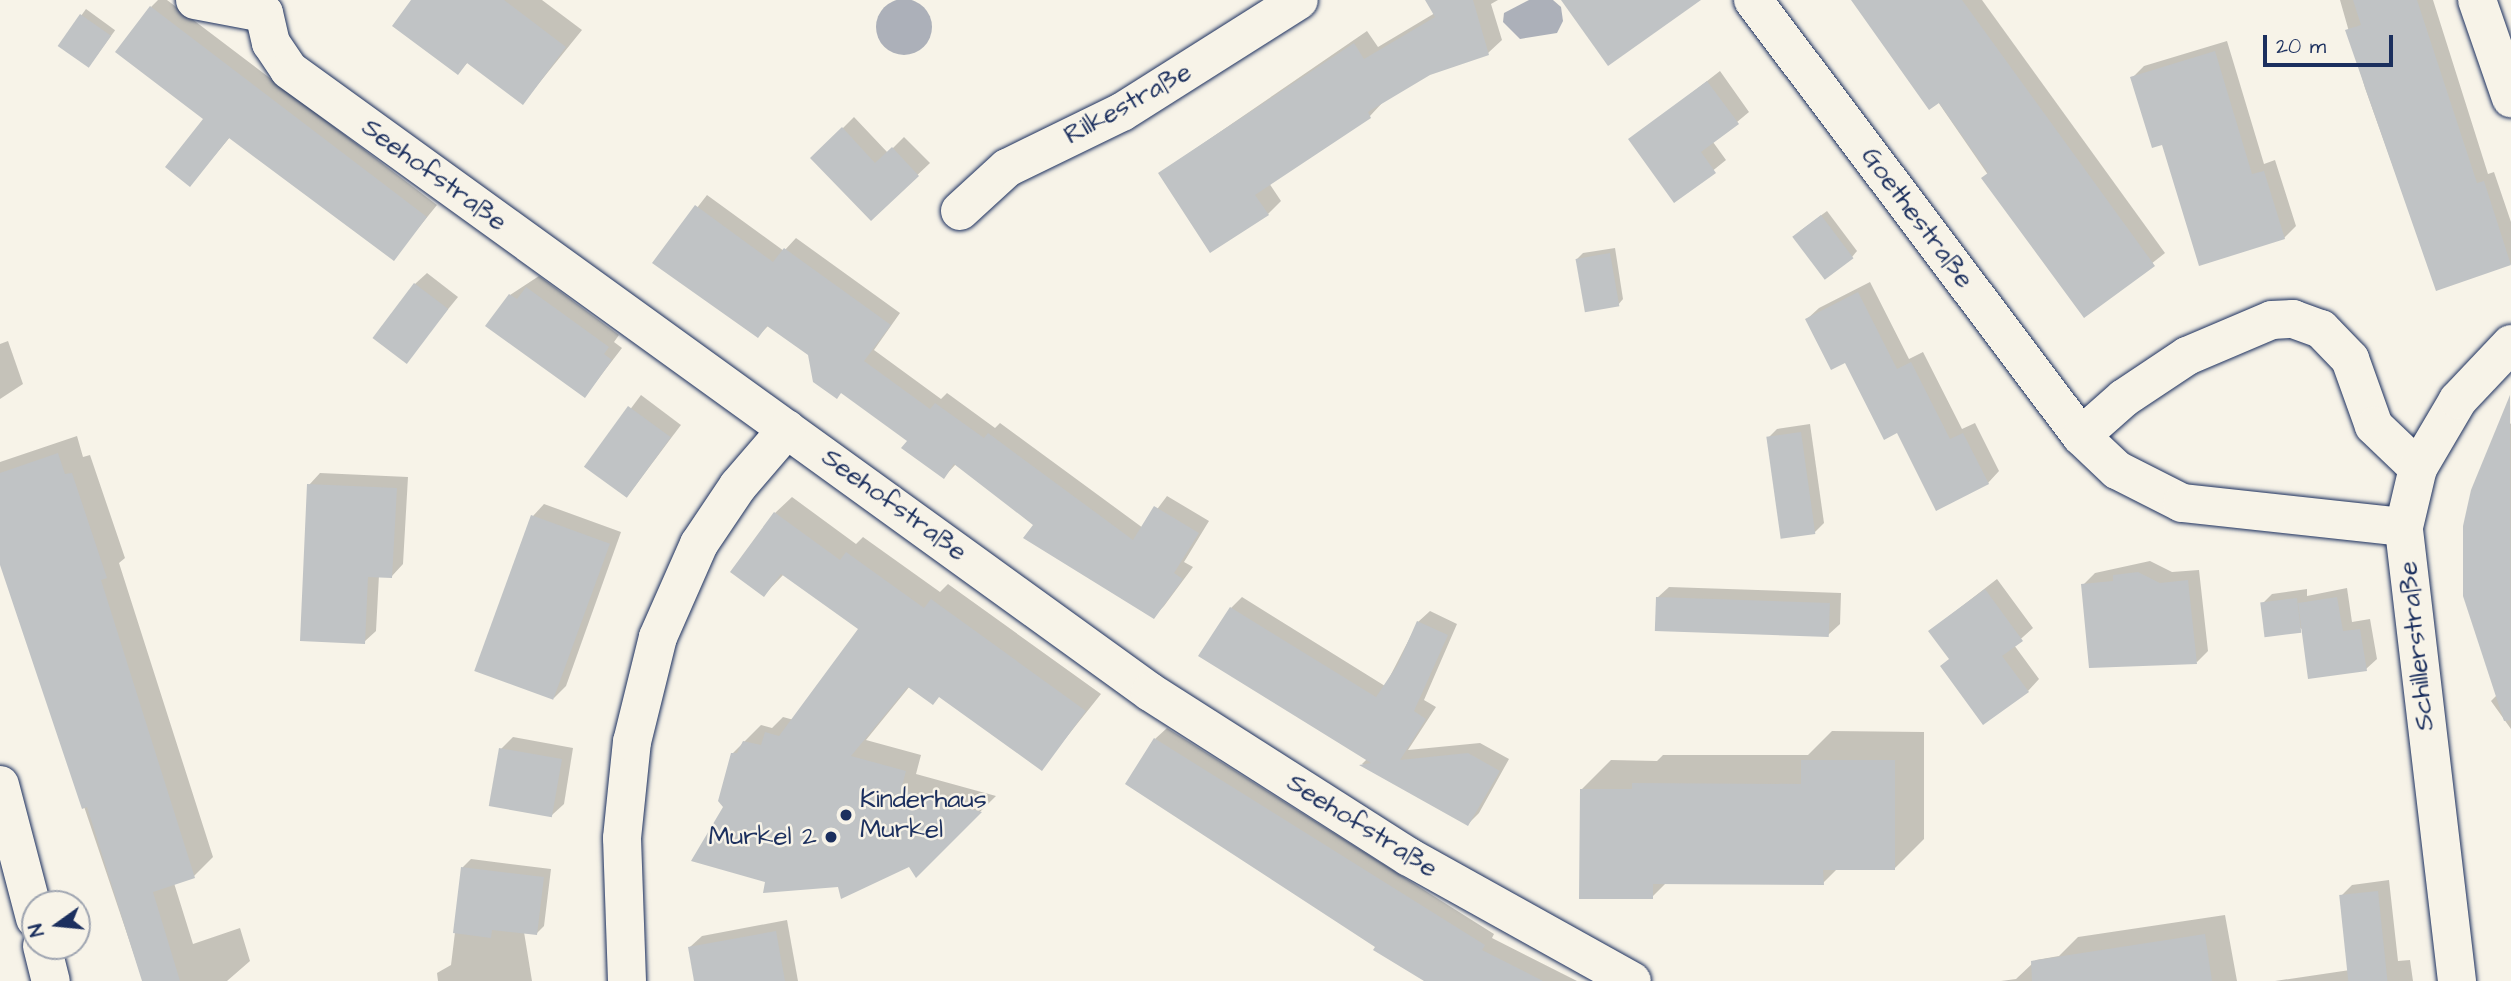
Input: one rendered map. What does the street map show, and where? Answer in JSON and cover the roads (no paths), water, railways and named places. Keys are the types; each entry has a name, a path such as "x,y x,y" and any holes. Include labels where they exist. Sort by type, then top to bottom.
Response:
{"street":[{"name":"Seehofstraße","path":"195,0 269,7 271,43 289,70 1150,692 1409,857 1632,981"},
{"name":"Rilkestraße","path":"960,211 1007,168 1122,112 1299,0"},
{"name":"Goethestraße","path":"1753,0 2081,436 2117,470 2182,503 2404,527"},
{"path":"2477,0 2511,97"},
{"path":"2081,436 2124,398 2187,356 2272,320 2293,319 2321,328 2350,359 2374,426 2418,468"},
{"name":"Schillerstraße","path":"2457,981 2404,527 2418,468 2458,400 2511,344"},
{"path":"627,981 622,838 632,742 658,637 699,544 738,486 787,429"},
{"path":"0,785 28,890"},
{"path":"46,960 51,981"}],"place":[{"name":"Kinderhaus Murkel","path":"846,815"},
{"name":"Murkel 2","path":"831,837"}]}
